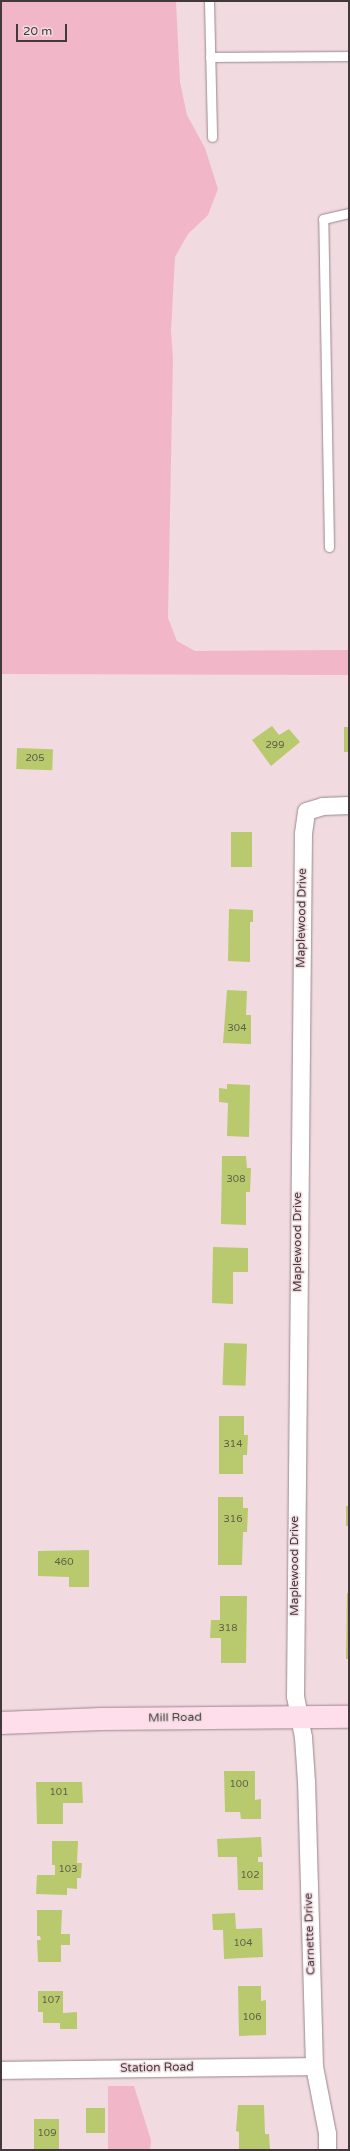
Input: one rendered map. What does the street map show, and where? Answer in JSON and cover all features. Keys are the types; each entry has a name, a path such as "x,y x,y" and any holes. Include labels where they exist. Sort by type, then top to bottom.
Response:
{"street":[{"name":"Maplewood Drive","path":"297,1717 295,1624 303,833 306,811 322,806 349,805"},
{"name":"Mill Road","path":"1,1723 101,1719 349,1716"},
{"name":"Carnette Drive","path":"297,1717 303,1737 306,1782 314,2066 327,2133 327,2150"},
{"name":"Station Road","path":"1,2070 314,2066"}],"lane":[{"path":"209,1 212,137"},
{"path":"210,57 349,56"},
{"path":"329,547 323,220 349,213"}],"shaded area":[{"path":"1,1 176,1 180,82 187,115 205,148 218,189 208,215 188,234 175,257 171,331 173,358 168,618 177,641 195,651 349,650 349,675 1,674"},
{"path":"108,2086 134,2086 151,2140 150,2150 108,2150"}],"building":[{"path":"272,726 279,735 289,729 300,742 271,766 252,740"},
{"path":"344,727 349,727 349,752 344,752"},
{"path":"17,748 53,749 52,770 16,769"},
{"path":"231,832 252,832 252,867 231,867"},
{"path":"229,909 253,910 253,922 250,922 250,962 228,961"},
{"path":"227,990 247,991 246,1015 251,1015 251,1044 223,1043"},
{"path":"227,1084 250,1085 249,1137 227,1136 228,1103 219,1102 219,1088 227,1089"},
{"path":"222,1156 246,1156 247,1168 251,1168 250,1192 246,1192 246,1225 221,1224"},
{"path":"213,1247 248,1248 248,1272 233,1272 233,1304 212,1303"},
{"path":"224,1343 247,1344 246,1386 223,1385"},
{"path":"219,1416 244,1416 244,1435 248,1435 247,1455 243,1455 243,1474 219,1474"},
{"path":"218,1497 243,1497 243,1508 248,1508 247,1532 243,1532 242,1565 218,1565"},
{"path":"346,1506 349,1506 349,1526 346,1526"},
{"path":"89,1550 89,1587 69,1587 69,1577 38,1576 38,1551"},
{"path":"347,1593 349,1593 349,1659 346,1659"},
{"path":"220,1596 247,1596 246,1663 221,1663 221,1638 210,1638 211,1620 220,1620"},
{"path":"224,1771 255,1771 255,1800 261,1799 261,1819 241,1819 240,1812 225,1812"},
{"path":"36,1782 82,1782 83,1803 63,1803 63,1824 37,1824"},
{"path":"261,1837 262,1857 258,1857 258,1862 263,1862 263,1890 238,1890 237,1857 218,1857 217,1839"},
{"path":"52,1841 78,1841 77,1863 82,1863 81,1878 77,1878 77,1889 67,1888 67,1895 36,1894 37,1875 55,1875 55,1865 52,1865"},
{"path":"37,1910 62,1910 61,1934 70,1934 70,1945 61,1945 61,1962 38,1962 37,1940 41,1940 40,1936 37,1936"},
{"path":"235,1913 236,1929 262,1928 263,1957 224,1959 223,1930 213,1930 212,1914"},
{"path":"238,1986 261,1986 261,2001 266,2000 266,2035 239,2036"},
{"path":"38,1991 63,1991 63,2013 77,2012 77,2029 60,2029 60,2023 43,2023 43,2012 38,2012"},
{"path":"238,2105 264,2105 265,2134 269,2134 270,2150 239,2150 239,2132 236,2131"},
{"path":"86,2108 105,2108 105,2133 86,2133"},
{"path":"34,2119 59,2119 59,2150 34,2150"}]}
